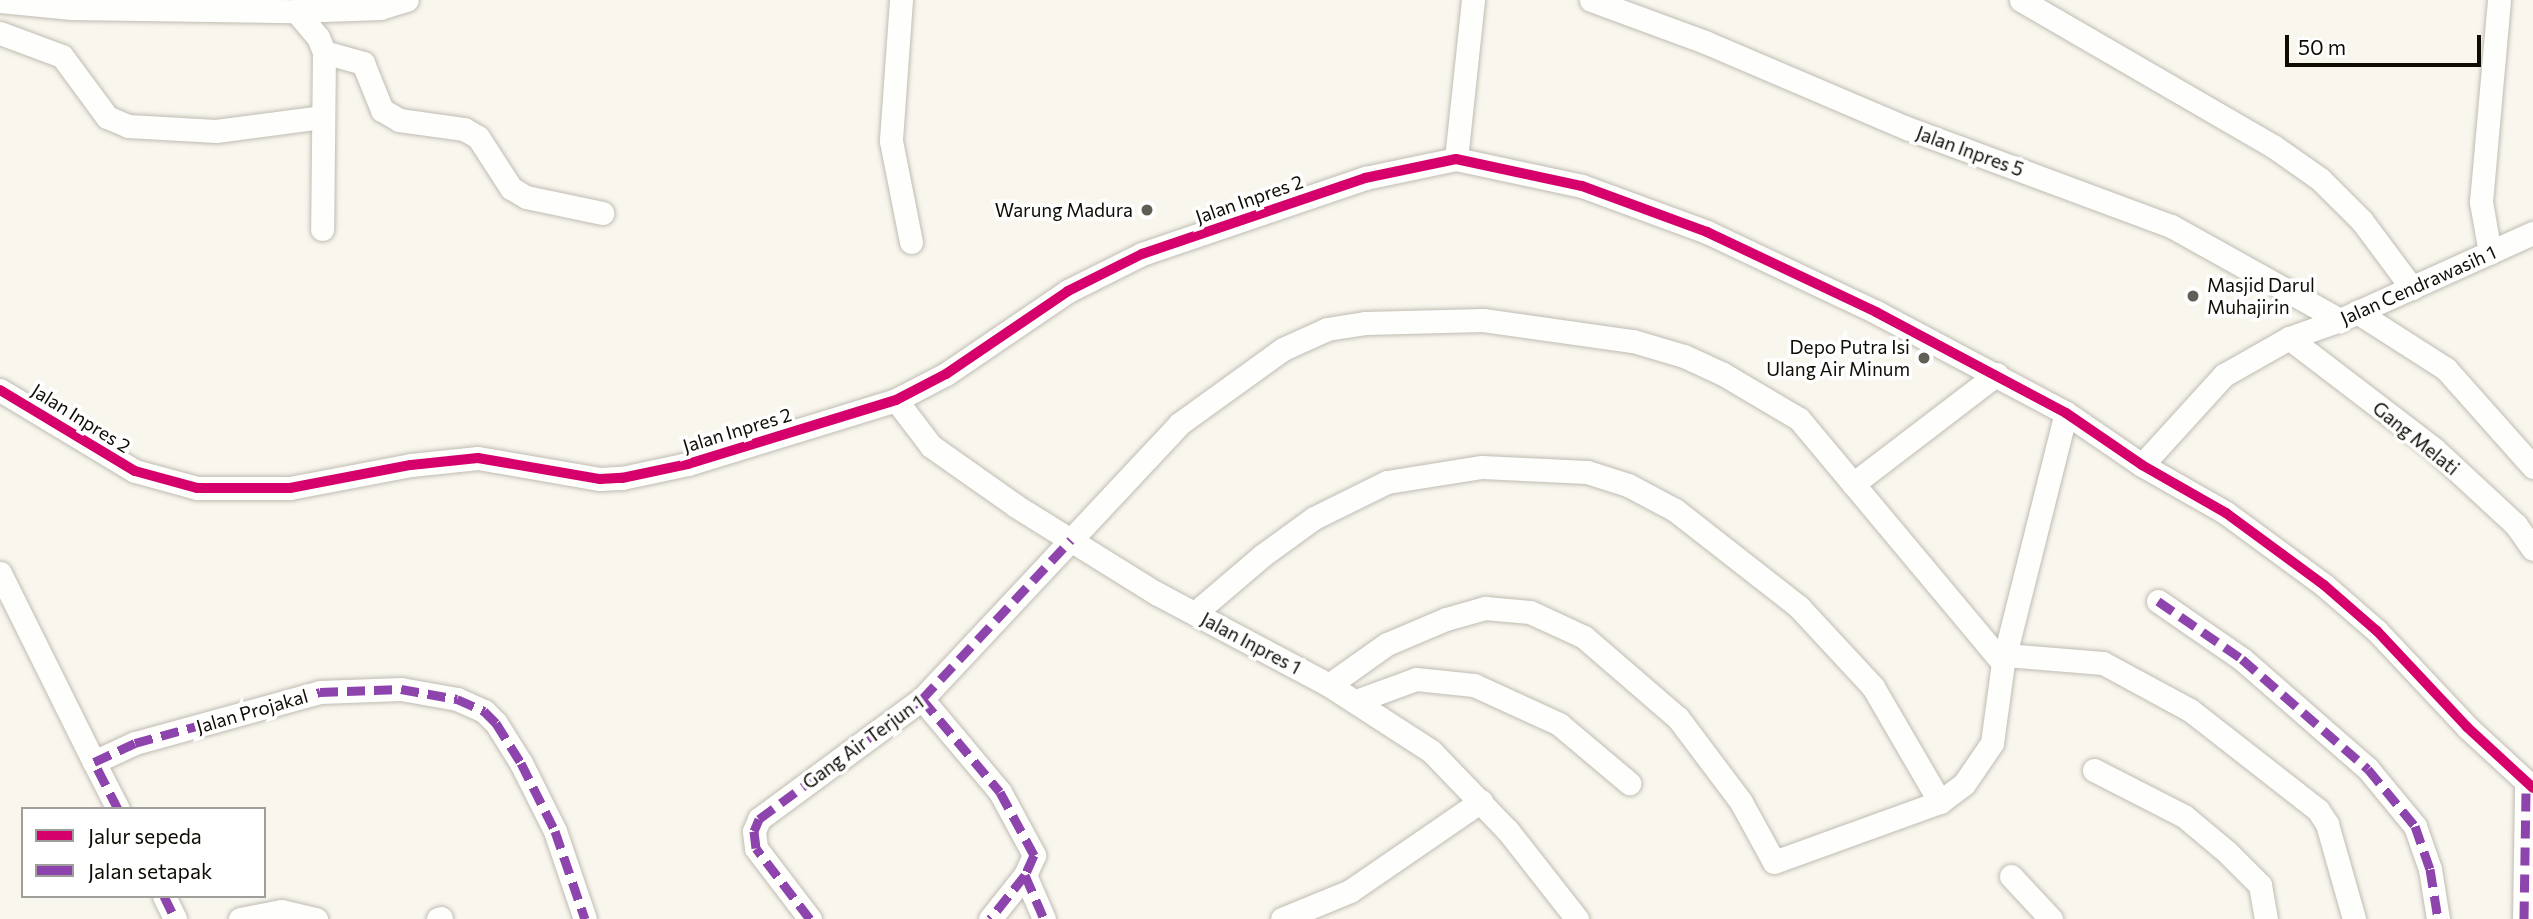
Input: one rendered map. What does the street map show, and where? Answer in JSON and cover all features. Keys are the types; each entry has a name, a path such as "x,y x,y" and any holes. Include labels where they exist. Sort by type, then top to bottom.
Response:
{"street":[{"path":"0,1 72,8 296,12 380,8 407,0"},
{"path":"901,0 891,141 911,242"},
{"path":"1473,0 1456,159 1581,186 1707,232 1997,374 2066,413 2142,465 2226,513 2324,585 2377,631 2529,787 2524,919"},
{"name":"Jalan Inpres 5","path":"1591,0 1705,42 1907,128 2171,226 2349,316 2446,369 2533,467"},
{"path":"2021,0 2273,146 2320,179 2362,221 2412,288"},
{"path":"2490,253 2482,179 2498,0"},
{"path":"296,12 318,37 324,52 323,229"},
{"path":"0,33 62,56 107,117 128,126 216,131 323,117"},
{"path":"324,52 363,63 382,110 399,120 464,129 478,136 511,188 526,197 602,213"},
{"name":"Jalan Inpres 2","path":"0,390 135,471 197,488 233,491 290,488 411,465 478,458 600,479 622,478 688,464 896,401 946,374 1068,291 1142,254 1365,178 1456,159"},
{"name":"Jalan Cendrawasih 1","path":"2142,465 2224,374 2289,338 2349,316 2490,253 2530,240"},
{"name":"Gang Air Terjun 1","path":"810,919 757,848 754,831 759,819 922,699 1179,424 1224,391 1312,334 1365,323 1483,320 1633,341 1674,352 1734,380 1799,419 2005,659"},
{"name":"Gang Melati","path":"2289,338 2434,449 2516,525 2533,549"},
{"path":"1853,484 1997,374"},
{"name":"Jalan Inpres 1","path":"896,401 931,446 1071,540 1195,613 1329,685 1431,751 1481,801 1577,919"},
{"path":"1329,685 1387,644 1446,619 1485,608 1530,612 1594,644 1678,718 1741,802 1774,862 1940,803 1964,784 1992,743 2005,659 2066,413"},
{"path":"1195,613 1263,555 1314,518 1387,482 1492,467 1587,472 1628,485 1675,510 1799,607 1873,687 1940,803"},
{"path":"0,573 117,807"},
{"path":"2158,601 2242,659 2368,769 2416,826 2430,869 2438,919"},
{"path":"2005,659 2103,663 2190,710 2318,810 2327,824 2354,919"},
{"path":"1356,701 1416,679 1474,685 1559,724 1629,783"},
{"name":"Jalan Projakal","path":"94,762 135,743 300,695 376,687 457,699 484,711 496,723 521,763 561,844 585,919"},
{"path":"922,699 972,755 1016,818 1034,855 1025,875 989,919"},
{"path":"2094,770 2183,816 2227,852 2260,886 2266,919"},
{"path":"1282,919 1350,891 1481,801"},
{"path":"1025,875 1044,919"},
{"path":"2011,876 2052,919"},
{"path":"165,898 176,919"},
{"path":"240,919 281,911 316,919"}],"marked path":[{"path":"810,919 756,848 754,831 759,819 922,699 1071,540"},
{"path":"2158,601 2242,659 2368,769 2415,826 2430,869 2438,919"},
{"path":"117,807 94,762 135,743 320,692 401,689 457,699 484,711 496,723 521,763 555,831 585,919"},
{"path":"922,699 1000,792 1034,855 1025,875 990,919"},
{"path":"2524,919 2526,785"},
{"path":"1025,875 1044,919"},
{"path":"165,898 175,919"}],"cycle path":[{"path":"0,390 135,471 197,488 290,488 411,465 478,458 600,479 622,478 688,464 896,400 946,374 1068,291 1142,254 1365,178 1456,159 1582,186 1707,232 1876,312 2066,413 2142,465 2226,513 2324,585 2377,631 2467,727 2533,788"}],"place":[{"name":"Warung Madura","path":"1147,210"},
{"name":"Masjid Darul Muhajirin","path":"2193,296"},
{"name":"Depo Putra Isi Ulang Air Minum","path":"1924,358"}]}
